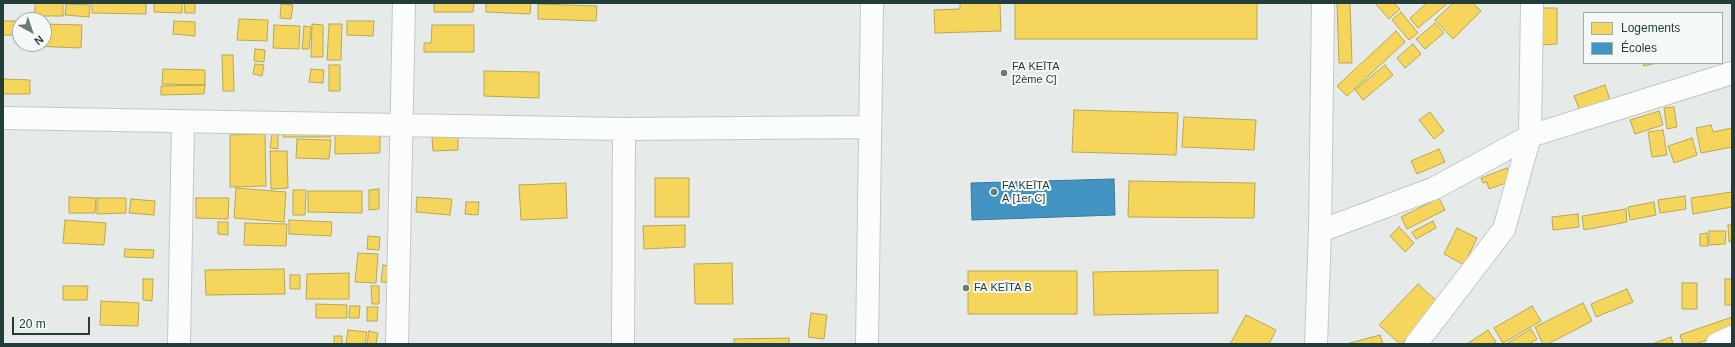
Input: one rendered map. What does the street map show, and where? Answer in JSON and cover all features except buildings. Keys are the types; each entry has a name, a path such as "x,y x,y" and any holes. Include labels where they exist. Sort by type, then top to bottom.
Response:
{"street":[{"path":"397,344 404,3"},
{"path":"867,344 872,3"},
{"path":"1316,344 1320,231 1323,3"},
{"path":"1416,344 1504,229 1530,136 1532,3"},
{"path":"1320,231 1435,188 1530,136 1732,73"},
{"path":"3,118 624,129 870,127"},
{"path":"179,344 183,121"},
{"path":"623,344 624,129"},
{"path":"1717,344 1732,338"}],"place":[{"name":"FA KEÏTA [2ème C]","path":"1004,73"},
{"name":"FA KEÏTA A [1er C]","path":"994,192"},
{"name":"FA KEÏTA B","path":"966,288"}]}
